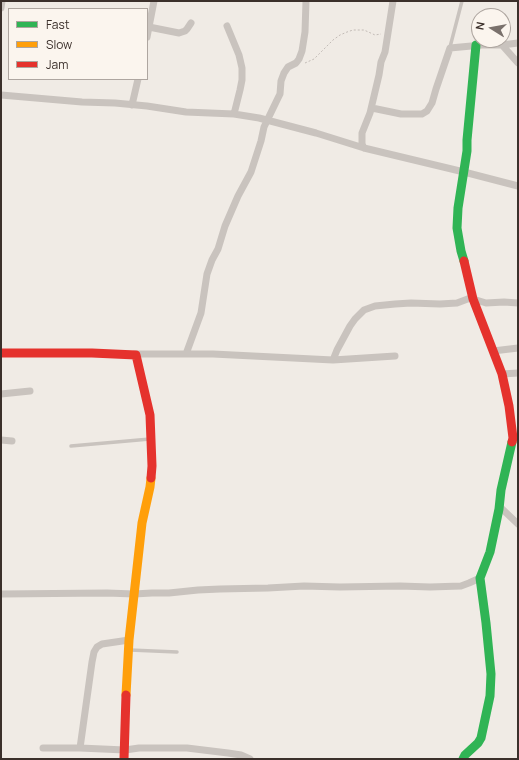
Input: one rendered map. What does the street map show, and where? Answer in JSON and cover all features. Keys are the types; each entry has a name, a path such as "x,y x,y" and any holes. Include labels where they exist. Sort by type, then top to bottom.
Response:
{"street":[{"path":"1,8 2,1"},
{"path":"148,32 154,1"},
{"path":"186,354 201,313 210,265 218,249 225,226 239,192 251,172 263,130 280,94 281,81 284,73 286,69 296,63 302,51 305,32 306,1"},
{"path":"364,148 362,144 362,133 372,108 382,62 386,52 393,1"},
{"path":"149,27 179,33 185,31 191,23"},
{"path":"228,26 239,55 242,68 242,80 234,114"},
{"path":"372,108 401,114 422,114 432,103 450,48 471,46"},
{"path":"463,759 465,755 478,743 491,690 486,623 480,578 490,552 501,490 515,438 502,374 473,298 456,228 467,151 476,48"},
{"path":"505,48 518,63"},
{"path":"132,105 138,80"},
{"path":"1,95 74,102 115,103 186,112 234,114 268,120 364,148 518,186"},
{"path":"334,360 337,350 350,326 364,310 375,306 411,303 457,303 473,298 486,303 518,303"},
{"path":"477,310 486,303"},
{"path":"493,351 518,348"},
{"path":"1,353 92,353 136,355 134,354 186,354 334,360 395,356"},
{"path":"125,755 125,717 129,640 142,523 150,487 152,466 150,415 136,355"},
{"path":"502,374 518,374"},
{"path":"1,394 30,391"},
{"path":"1,440 12,441"},
{"path":"499,506 518,524"},
{"path":"1,594 134,594 168,593 205,589 304,586 461,586 480,578"},
{"path":"80,748 94,652 97,647 102,644 129,640"},
{"path":"43,748 80,748 125,755 138,748 187,748 228,752 250,759"}],"lane":[{"path":"450,48 462,1"},
{"path":"71,446 151,439"},
{"path":"129,650 177,652"}],"path":[{"path":"296,63 306,63 314,59 333,40 347,32 353,30 364,30 378,35 382,34 389,28"}],"traffic: fast":[{"path":"464,261 457,228 458,208 467,151 476,48"},
{"path":"463,759 481,738 490,696 491,674 480,578 490,552 499,509 501,490 512,442"}],"traffic: slow":[{"path":"126,695 129,640 142,523 151,478"}],"traffic: jam":[{"path":"464,261 473,299 502,374 509,406 513,438 512,442"},
{"path":"1,353 92,353 136,355 150,415 151,478"},
{"path":"124,759 126,695"}]}
